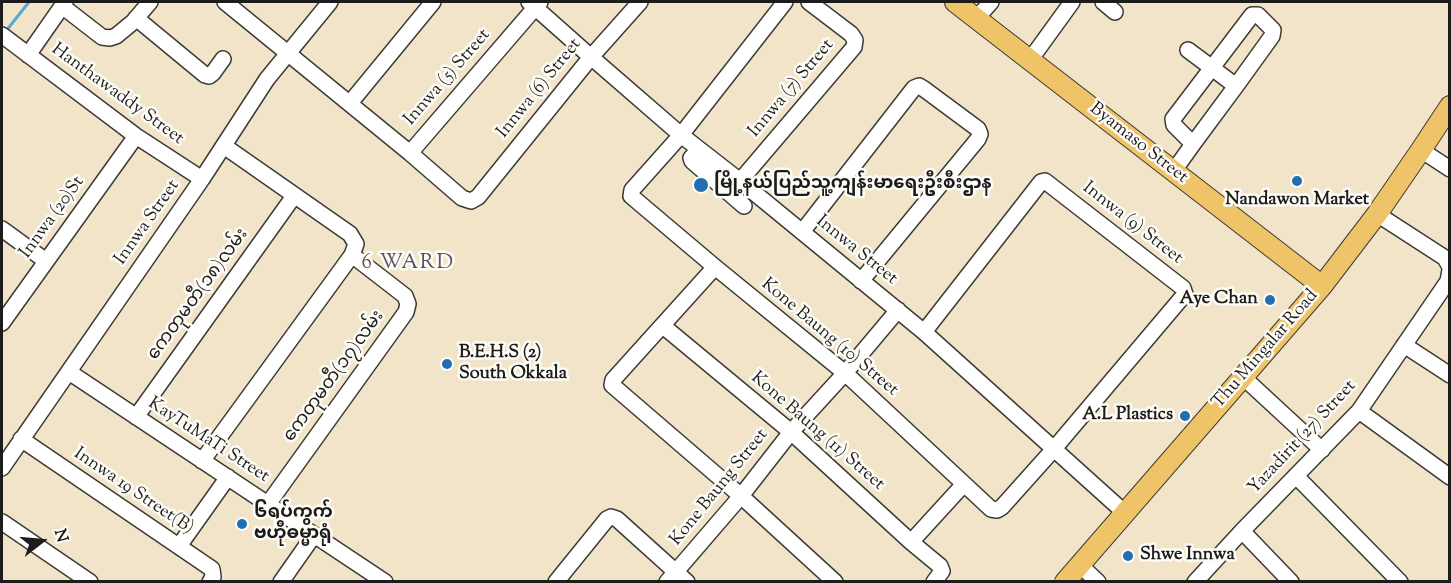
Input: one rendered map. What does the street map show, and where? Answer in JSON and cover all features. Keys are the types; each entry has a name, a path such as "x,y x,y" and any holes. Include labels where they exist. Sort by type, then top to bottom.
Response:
{"main road":[{"name":"Byamaso Street","path":"955,2 1322,286"},
{"name":"Thu Mingalar Road","path":"1065,582 1322,286 1377,214 1449,106"}],"street":[{"path":"225,2 410,153"},
{"name":"Innwa Street","path":"2,468 202,179 267,79 330,2"},
{"path":"350,103 433,2"},
{"name":"Innwa (6) Street","path":"410,153 462,198 471,201 478,197 591,57 640,2"},
{"path":"681,135 784,2"},
{"name":"Innwa (7) Street","path":"734,176 854,47 855,40 851,34 809,2"},
{"path":"976,19 991,2"},
{"path":"1030,60 1072,2"},
{"name":"Innwa Street","path":"535,3 591,57 681,135 924,332 1125,513"},
{"name":"Innwa (5) Street","path":"410,153 535,3"},
{"path":"28,55 64,4 102,37 110,38 116,36 143,7 205,75 213,74 223,59"},
{"path":"1173,172 1272,36 1273,30 1258,15 1252,15 1173,119 1174,125 1193,144"},
{"name":"Hanthawaddy Street","path":"6,39 136,136 202,179"},
{"path":"1188,50 1236,86"},
{"path":"802,232 914,88 919,86 924,89 978,129 980,134 978,139 861,280"},
{"name":"Kone Baung (10) Street","path":"681,135 632,190 631,196 845,373 991,509 996,510 1002,507 1053,450"},
{"name":"Innwa (20)St","path":"2,323 136,136"},
{"path":"202,461 352,255 356,244 350,234 224,146"},
{"path":"699,149 691,158 692,161 744,206"},
{"path":"1421,150 1449,168"},
{"path":"718,184 734,176"},
{"name":"Innwa (9) Street","path":"924,332 1041,182 1045,181 1183,288 1185,294 1182,299 1053,450"},
{"name":"ကေတုမတီ(၁၈)လမ်း","path":"135,417 294,196"},
{"name":"Yazadirit (27) Street","path":"1195,582 1359,411 1449,275 1445,258 1377,214"},
{"path":"2,229 46,261"},
{"name":"ကေတုမတီ(၁၇)လမ်း","path":"268,504 406,312 408,304 405,296 352,255"},
{"path":"715,267 613,380 612,385 741,496 835,582"},
{"name":"Kone Baung Street","path":"677,578 791,432 898,310"},
{"name":"Kone Baung (11) Street","path":"663,326 791,432 940,566 942,571 934,582"},
{"path":"1404,345 1449,375"},
{"name":"KayTuMaTi Street","path":"69,372 385,582"},
{"path":"1243,377 1322,450"},
{"path":"1359,411 1449,477"},
{"name":"Innwa 19 Street(B)","path":"21,439 212,569 213,577 210,582"},
{"path":"1296,476 1400,582"},
{"path":"179,546 228,477"},
{"path":"911,542 964,484"},
{"path":"556,582 607,519 612,517 617,519 677,578"},
{"path":"2,522 90,582"},
{"path":"1242,531 1291,582"},
{"path":"281,582 314,535"},
{"path":"1080,565 1098,582"}],"waterway":[{"path":"6,31 29,2"}],"place":[{"name":"Nandawon Market","path":"1297,181"},
{"name":"မြို့နယ်ပြည်သူ့ကျန်းမာရေးဦးစီးဌာန","path":"701,185"},
{"name":"Aye Chan","path":"1270,300"},
{"name":"B.E.H.S (2) South Okkala","path":"447,364"},
{"name":"A.L Plastics","path":"1185,416"},
{"name":"၆ရပ်ကွက် ဗဟိုဓမ္မာရုံ","path":"242,524"},
{"name":"Shwe Innwa","path":"1128,556"}],"district":[{"name":"6 WARD","path":"408,264"}]}
